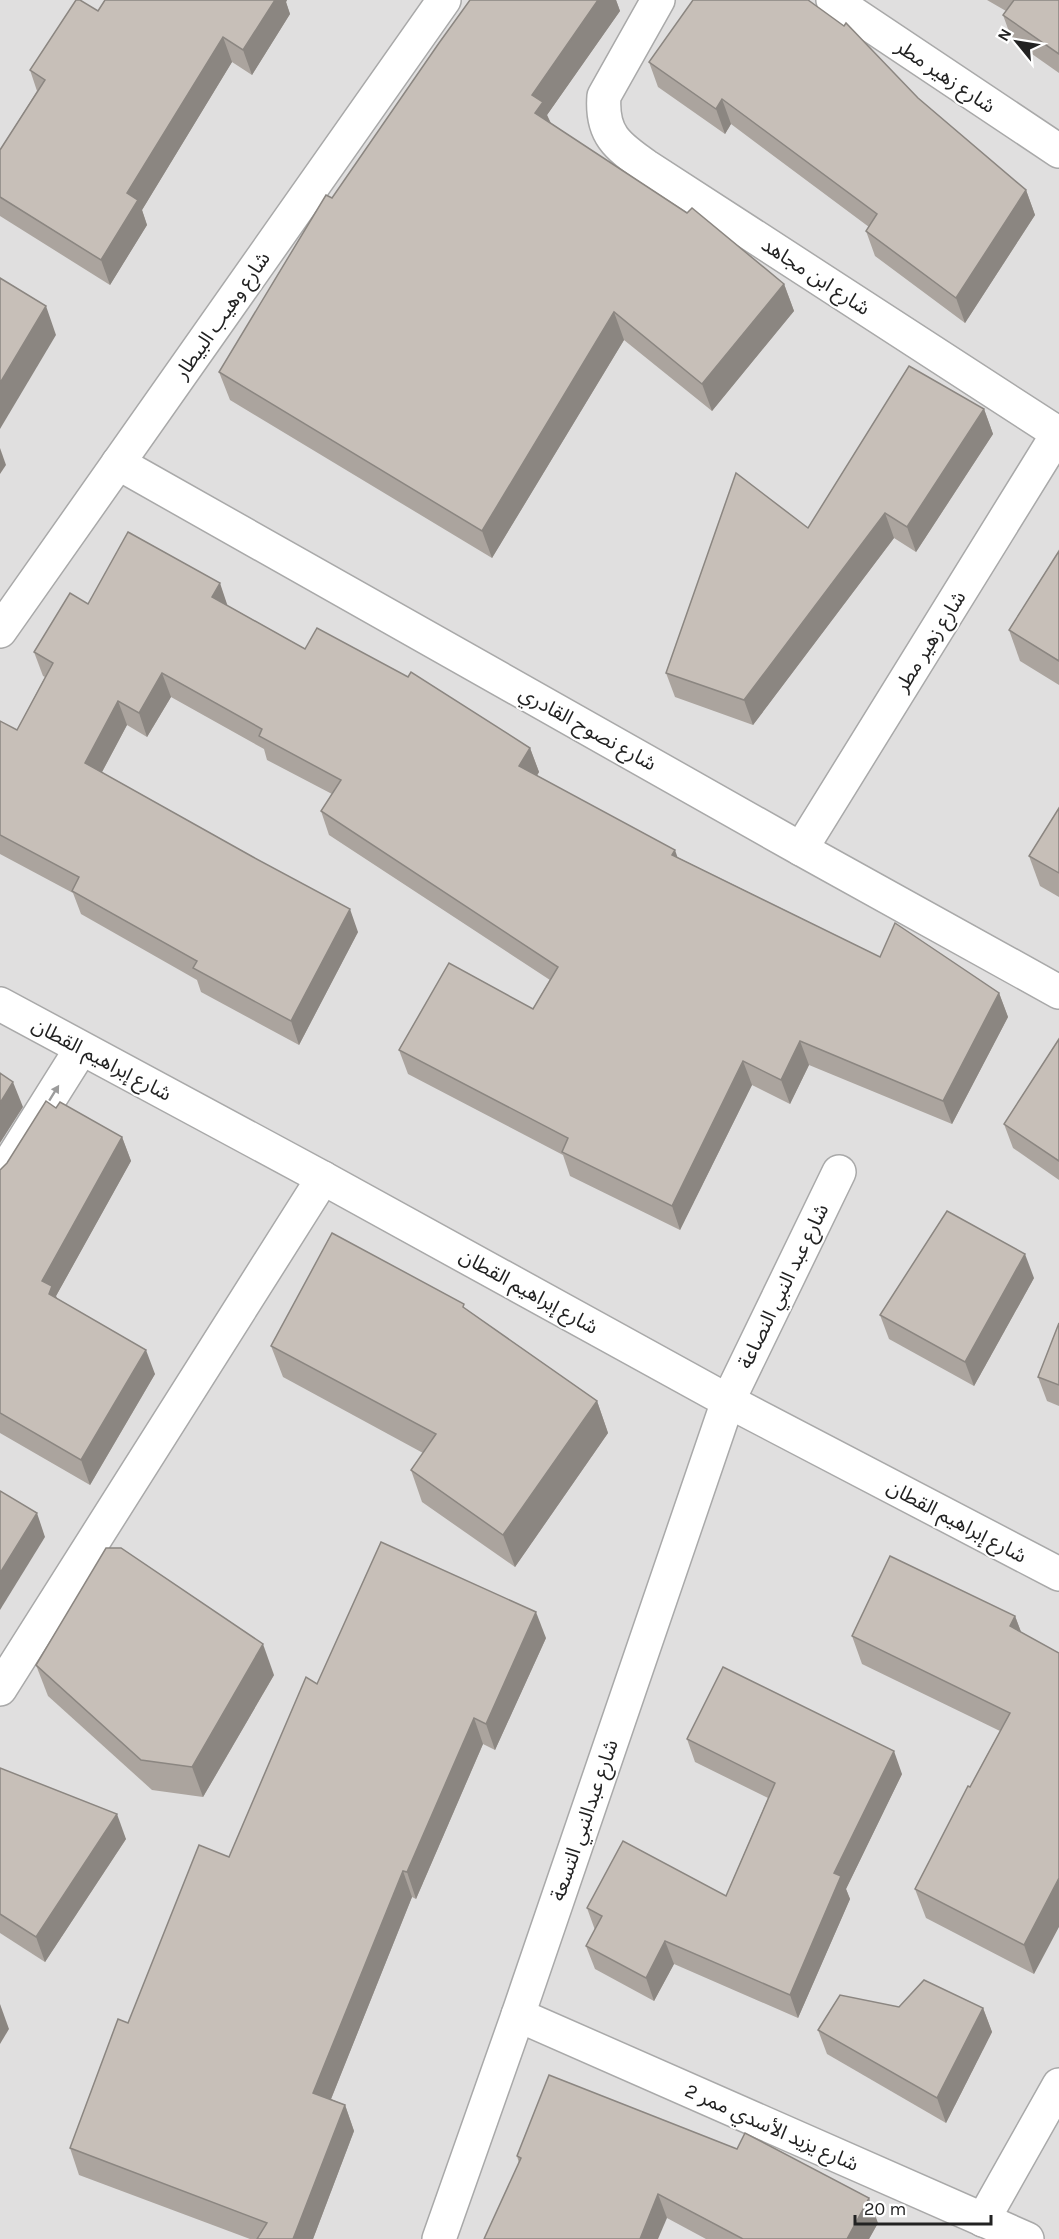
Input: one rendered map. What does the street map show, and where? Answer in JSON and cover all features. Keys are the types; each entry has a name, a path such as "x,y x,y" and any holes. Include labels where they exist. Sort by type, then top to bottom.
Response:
{"street":[{"name":"شارع وهيب البيطار","path":"0,631 444,0"},
{"name":"شارع ابن مجاهد","path":"658,0 604,96 603,114 608,130 628,153 1059,433"},
{"name":"شارع زهير مطر","path":"833,0 1059,151"},
{"name":"شارع زهير مطر","path":"801,849 1059,433"},
{"name":"شارع نصوح القادري","path":"118,463 1059,992"},
{"name":"شارع إبراهيم القطان","path":"0,1004 323,1178 728,1401 1059,1574"},
{"path":"0,1178 81,1048"},
{"name":"شارع عبد النبي النصاعة","path":"728,1401 839,1172"},
{"path":"0,1689 323,1178"},
{"name":"شارع عبدالنبي التسعة","path":"439,2239 728,1401"},
{"name":"شارع يزيد الأسدي ممر 2","path":"518,2015 1027,2239"},
{"path":"983,2220 1059,2085"}],"shaded area":[{"path":"0,0 1059,0 1059,2239 0,2239"}],"building":[{"path":"76,0 98,11 105,0 275,0 243,50 223,37 127,193 138,200 101,260 0,197 0,150 45,80 30,70"},
{"path":"470,0 598,0 532,95 543,102 535,113 687,213 692,208 784,284 702,384 614,312 482,531 219,372 326,195 332,198"},
{"path":"693,0 808,0 844,26 846,23 918,98 1026,190 956,298 866,231 877,214 722,99 716,109 649,62"},
{"path":"1014,0 1059,0 1059,54 1003,15"},
{"path":"0,278 46,306 0,383"},
{"path":"909,366 984,409 907,527 885,513 744,700 666,673 736,473 808,528"},
{"path":"128,532 220,583 212,597 305,649 317,628 408,677 411,672 530,748 519,766 675,850 672,855 880,957 895,923 999,993 943,1101 800,1041 781,1080 743,1061 672,1206 562,1152 568,1138 399,1050 449,963 533,1009 558,967 321,811 341,780 259,736 262,729 162,673 139,713 118,701 85,763 350,909 291,1021 193,968 197,961 72,891 79,877 0,835 0,721 17,730 53,663 34,652 70,593 88,604"},
{"path":"1059,551 1059,661 1009,630"},
{"path":"1059,808 1059,873 1029,856"},
{"path":"1059,1039 1059,1161 1004,1124"},
{"path":"0,1073 13,1082 0,1103"},
{"path":"46,1101 56,1108 60,1102 122,1137 42,1281 52,1286 49,1294 146,1350 81,1460 0,1413 0,1170 7,1163"},
{"path":"947,1211 1025,1254 965,1362 880,1315"},
{"path":"332,1233 464,1304 463,1307 597,1401 503,1535 411,1470 436,1434 271,1346"},
{"path":"1059,1323 1059,1385 1038,1377"},
{"path":"0,1491 37,1513 0,1573"},
{"path":"381,1542 536,1612 486,1724 474,1718 407,1872 403,1871 313,2093 345,2105 293,2239 257,2239 267,2223 70,2148 118,2019 128,2023 199,1845 229,1857 306,1677 317,1684"},
{"path":"106,1548 121,1548 263,1644 192,1767 141,1760 36,1665"},
{"path":"890,1556 1015,1616 1010,1626 1059,1653 1059,1878 1024,1945 915,1889 968,1786 970,1787 1010,1713 852,1636"},
{"path":"723,1667 894,1751 834,1873 841,1876 790,1995 665,1941 646,1978 586,1946 602,1916 587,1908 623,1841 726,1896 775,1783 687,1739"},
{"path":"0,1768 117,1814 36,1937 0,1914"},
{"path":"924,1980 983,2008 937,2098 818,2030 840,1995 899,2007"},
{"path":"549,2075 737,2149 745,2133 869,2198 847,2239 743,2239 658,2194 640,2239 484,2239 521,2158 517,2156"}]}
